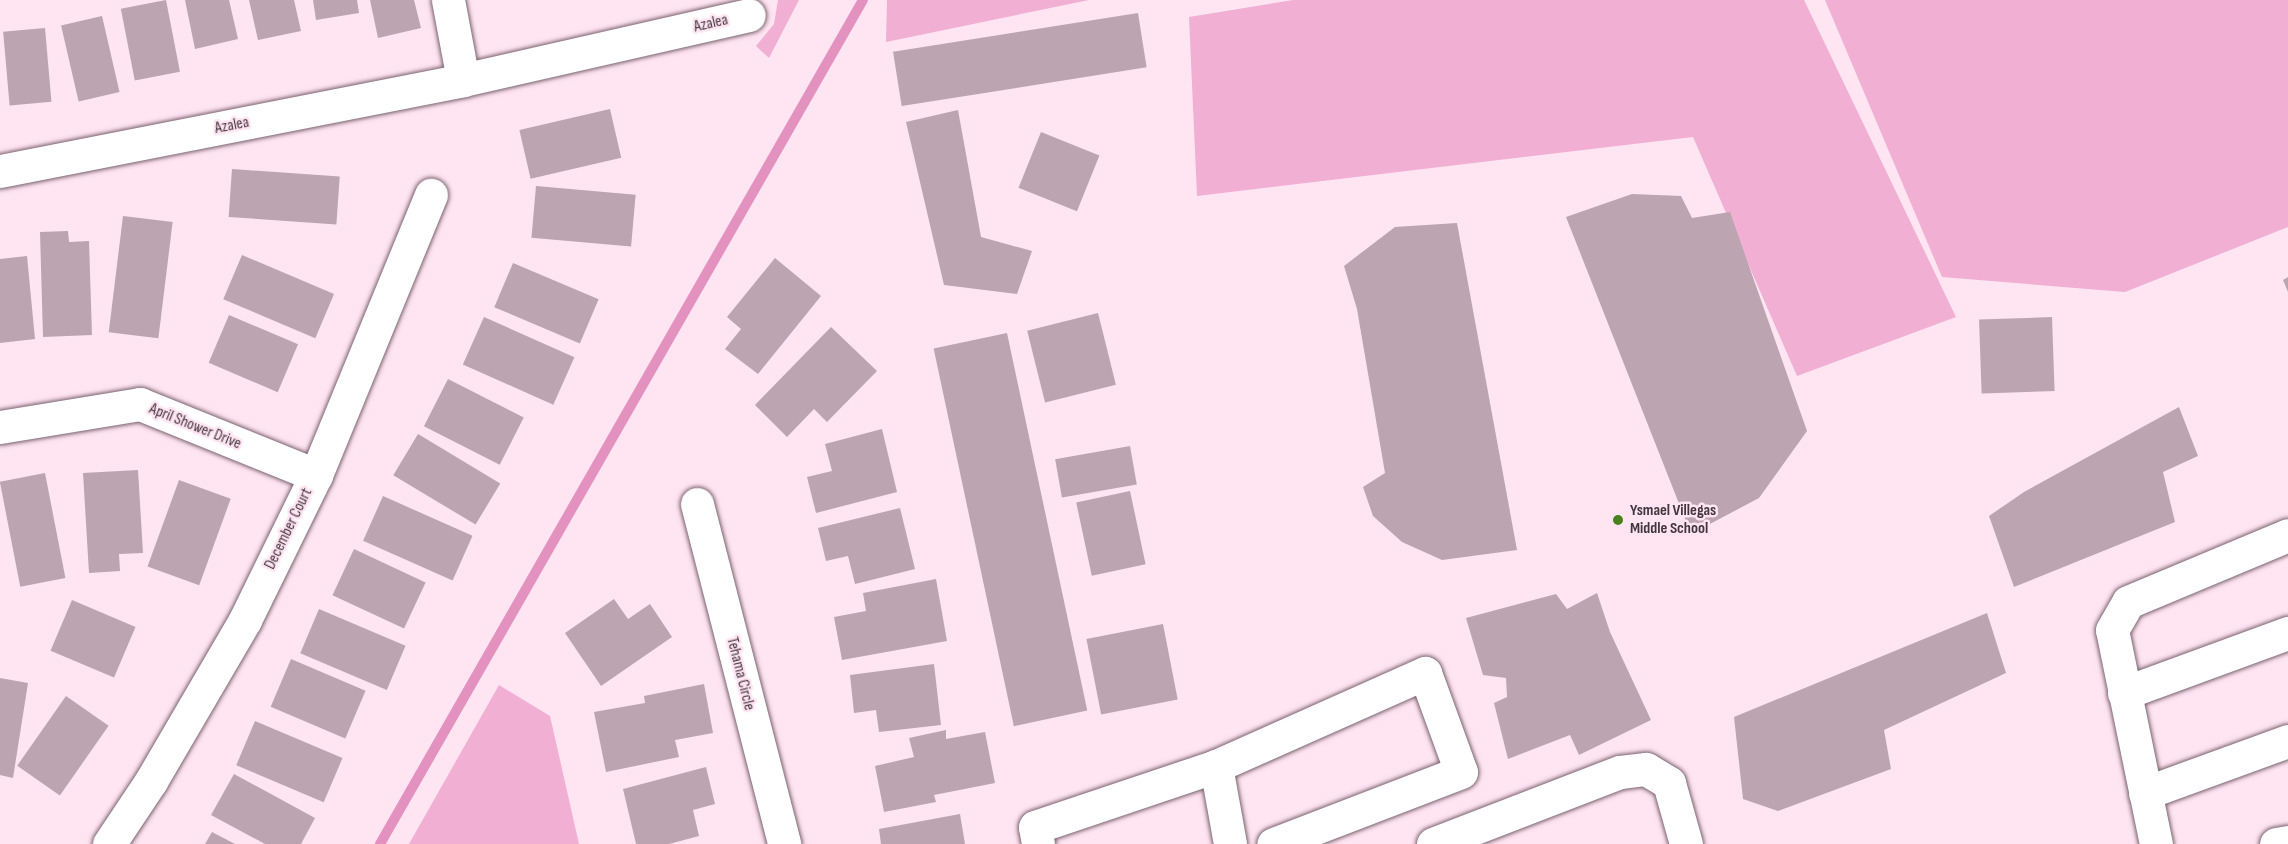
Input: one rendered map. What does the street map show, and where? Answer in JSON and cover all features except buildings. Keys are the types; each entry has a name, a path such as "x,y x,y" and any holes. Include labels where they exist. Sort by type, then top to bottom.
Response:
{"street":[{"path":"448,0 463,80"},
{"name":"Azalea","path":"0,171 463,80 749,15"},
{"name":"December Court","path":"109,844 151,781 245,620 316,475 431,195"},
{"name":"April Shower Drive","path":"0,427 140,404 316,475"},
{"name":"Tehama Circle","path":"697,504 784,844"},
{"path":"2156,844 2112,630 2127,602 2288,535"},
{"path":"2124,693 2288,633"},
{"path":"1038,844 1035,827 1216,766 1425,673 1461,772 1273,844"},
{"path":"2145,793 2288,741"},
{"path":"1216,766 1230,844"},
{"path":"1433,844 1620,772 1646,769 1669,783 1686,844"},
{"path":"2276,844 2288,842"}],"shaded area":[{"path":"778,0 799,0 769,58 756,46 774,24"},
{"path":"887,0 1089,0 886,42"},
{"path":"1293,0 1804,0 1956,317 1797,376 1693,137 1197,196 1189,17"},
{"path":"1825,0 2288,0 2288,227 2125,292 1942,277"},
{"path":"499,685 550,716 579,844 409,844"}],"waterway":[{"path":"380,844 863,0"}],"place":[{"name":"Ysmael Villegas Middle School","path":"1618,520"}]}
